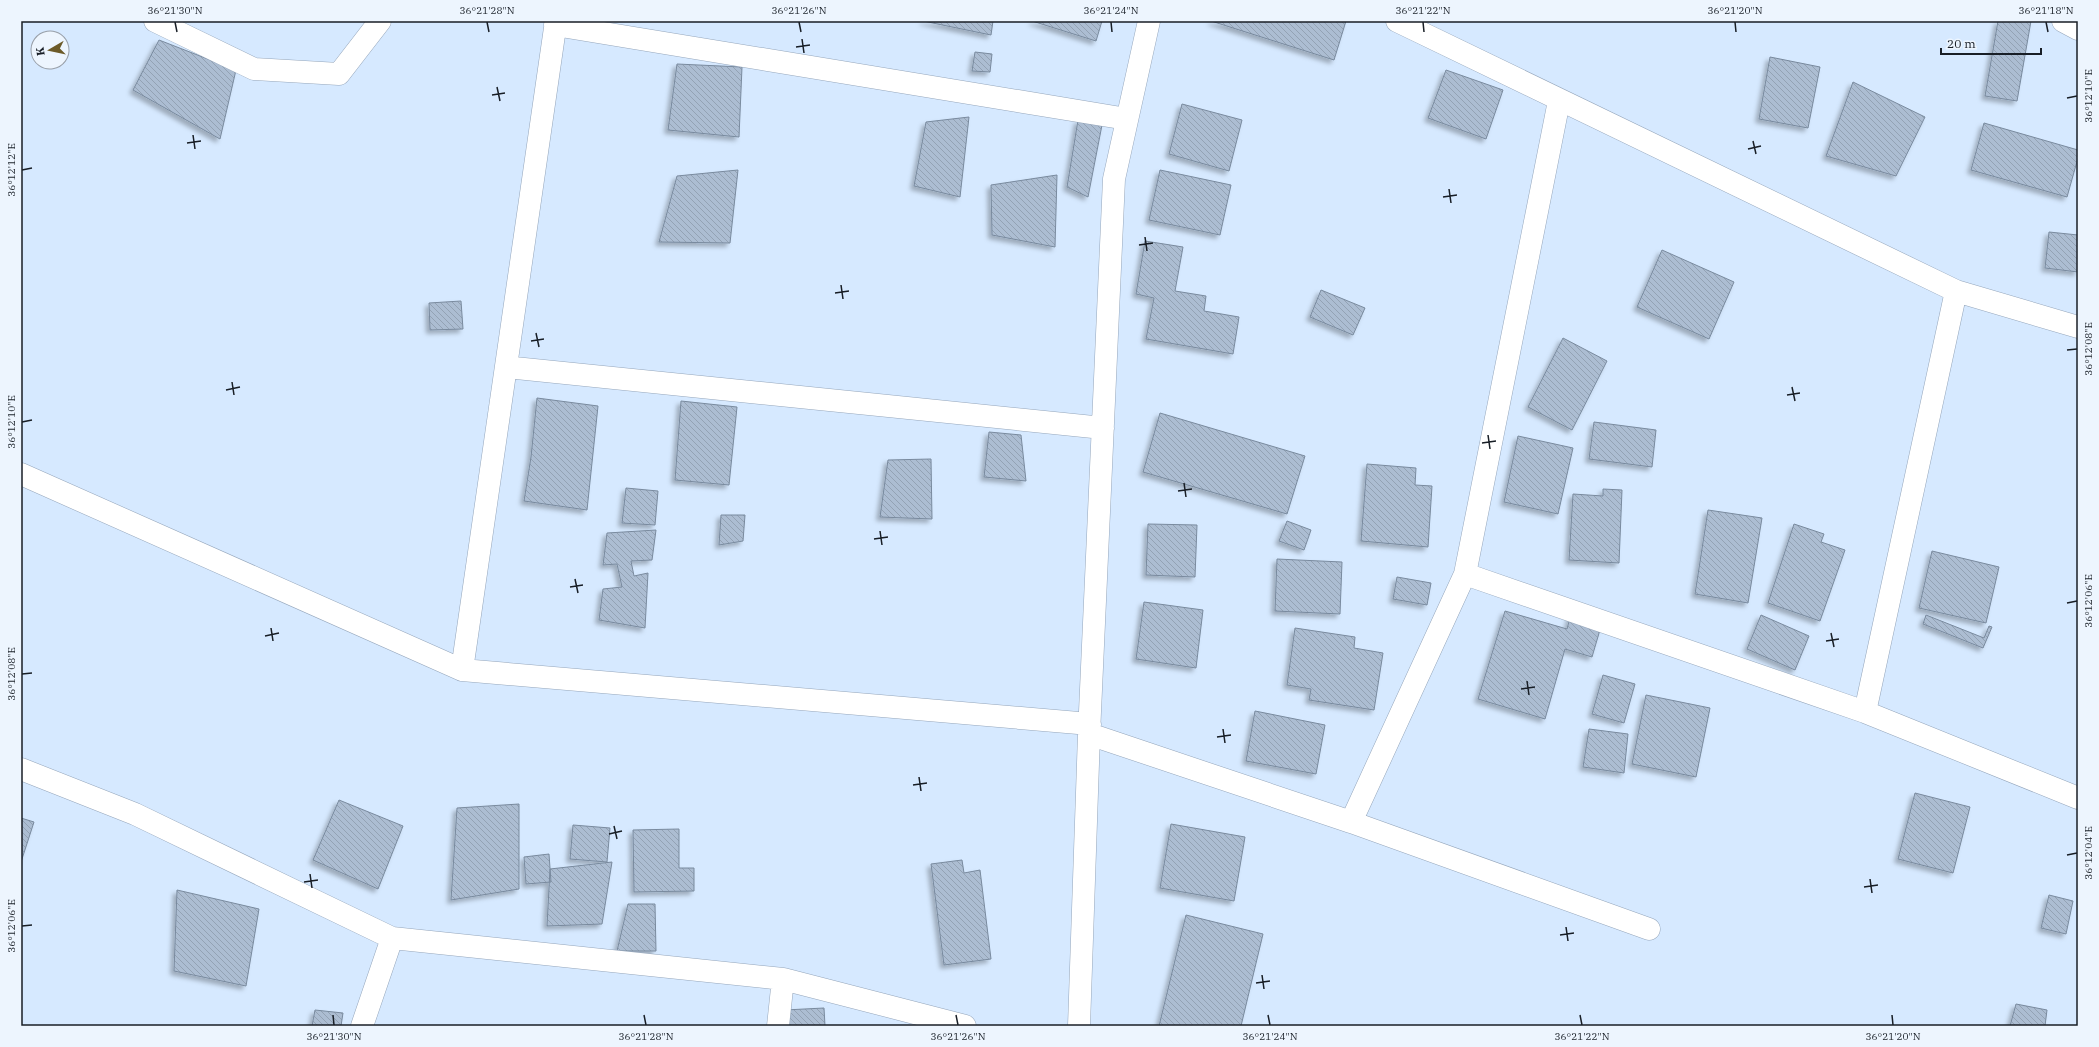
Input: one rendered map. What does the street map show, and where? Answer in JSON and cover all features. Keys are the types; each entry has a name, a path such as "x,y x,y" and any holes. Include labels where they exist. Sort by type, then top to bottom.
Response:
{"street":[{"path":"155,21 254,70 339,74 380,21"},
{"path":"1079,1026 1090,729 1114,179 1149,21"},
{"path":"1397,21 1559,101 1956,291 2078,327"},
{"path":"2063,21 2078,29"},
{"path":"462,670 555,23 1127,119"},
{"path":"1351,822 1465,574 1559,101"},
{"path":"1865,712 1956,291"},
{"path":"506,367 1103,428"},
{"path":"21,474 462,670 1090,729 1650,929"},
{"path":"1465,574 1865,712 2078,798"},
{"path":"21,769 135,814 392,938 783,979 965,1026"},
{"path":"362,1026 392,938"},
{"path":"778,1026 783,979"}],"building":[{"path":"923,21 993,21 991,35"},
{"path":"1032,21 1102,21 1096,41"},
{"path":"1211,21 1346,21 1334,60"},
{"path":"1998,21 2031,21 2017,101 1985,96"},
{"path":"159,40 236,70 220,139 133,90"},
{"path":"975,52 992,54 990,72 972,71"},
{"path":"1770,57 1820,67 1808,128 1759,119"},
{"path":"677,64 742,67 739,137 668,130"},
{"path":"1446,70 1503,90 1486,139 1428,118"},
{"path":"1853,82 1925,117 1896,176 1826,156"},
{"path":"1182,104 1242,120 1229,171 1169,154"},
{"path":"969,117 960,197 914,186 926,122"},
{"path":"1078,120 1102,125 1088,197 1067,187"},
{"path":"1984,123 2078,150 2078,158 2067,197 1971,170"},
{"path":"738,170 730,243 659,242 677,176"},
{"path":"1160,170 1231,185 1220,235 1149,220"},
{"path":"1057,175 1055,247 992,235 991,185"},
{"path":"2049,232 2078,235 2078,272 2045,268"},
{"path":"1145,241 1183,247 1175,291 1206,296 1204,311 1239,317 1233,354 1146,339 1154,298 1136,294"},
{"path":"1662,250 1734,282 1709,339 1637,307"},
{"path":"1321,290 1365,308 1353,335 1310,317"},
{"path":"461,301 463,329 430,330 429,303"},
{"path":"1563,338 1607,361 1572,430 1528,407"},
{"path":"537,398 598,406 587,510 524,501 531,457"},
{"path":"681,401 737,407 729,485 675,480"},
{"path":"1160,413 1305,456 1287,514 1143,472"},
{"path":"1594,422 1656,430 1652,467 1589,459"},
{"path":"989,432 1021,435 1026,481 984,477"},
{"path":"1518,436 1573,448 1558,514 1504,502"},
{"path":"931,459 932,519 880,517 888,460"},
{"path":"1367,464 1416,468 1415,485 1432,486 1428,547 1361,541"},
{"path":"626,488 658,491 655,525 622,523"},
{"path":"1603,489 1622,490 1619,563 1569,560 1573,494 1603,496"},
{"path":"1708,510 1762,518 1748,603 1695,594"},
{"path":"721,515 745,515 743,541 719,545"},
{"path":"1287,521 1311,530 1304,550 1279,541"},
{"path":"1148,524 1197,525 1195,577 1146,575"},
{"path":"1794,524 1824,534 1821,542 1845,550 1820,621 1768,603"},
{"path":"656,530 652,560 631,561 634,576 648,573 645,628 599,620 603,589 622,587 617,564 603,565 607,533"},
{"path":"1932,551 1999,567 1986,623 1919,608"},
{"path":"1277,559 1342,562 1340,614 1275,611"},
{"path":"1397,577 1431,583 1427,605 1393,599"},
{"path":"1144,602 1203,610 1196,668 1136,659"},
{"path":"1505,611 1567,629 1571,614 1602,623 1592,657 1565,649 1545,719 1478,699"},
{"path":"1761,615 1809,636 1795,670 1747,649"},
{"path":"1926,615 1984,638 1989,626 1992,627 1983,648 1923,624"},
{"path":"1295,628 1355,637 1354,648 1383,653 1374,710 1309,700 1311,689 1287,685"},
{"path":"1603,675 1635,684 1624,723 1592,714"},
{"path":"1646,695 1710,708 1696,777 1632,764"},
{"path":"1255,711 1325,725 1316,774 1246,761"},
{"path":"1589,729 1628,734 1624,773 1583,767"},
{"path":"1915,793 1970,807 1953,873 1898,859"},
{"path":"339,800 403,826 378,889 313,860"},
{"path":"519,804 519,889 451,900 457,808"},
{"path":"21,818 34,822 21,862"},
{"path":"1171,824 1245,837 1234,901 1160,888"},
{"path":"573,825 610,828 607,862 570,859"},
{"path":"679,829 679,868 694,868 694,891 634,892 633,830"},
{"path":"549,854 551,882 526,884 524,857"},
{"path":"962,860 964,873 980,870 991,959 944,965 931,864"},
{"path":"612,862 602,924 547,926 550,869"},
{"path":"177,890 259,909 246,986 174,971"},
{"path":"2049,895 2073,901 2066,934 2041,928"},
{"path":"628,904 655,904 656,951 617,951"},
{"path":"1186,915 1263,934 1241,1026 1159,1026"},
{"path":"2016,1004 2047,1010 2045,1026 2010,1026"},
{"path":"824,1008 825,1026 786,1026 785,1010"},
{"path":"315,1010 343,1013 341,1026 312,1026"}]}
